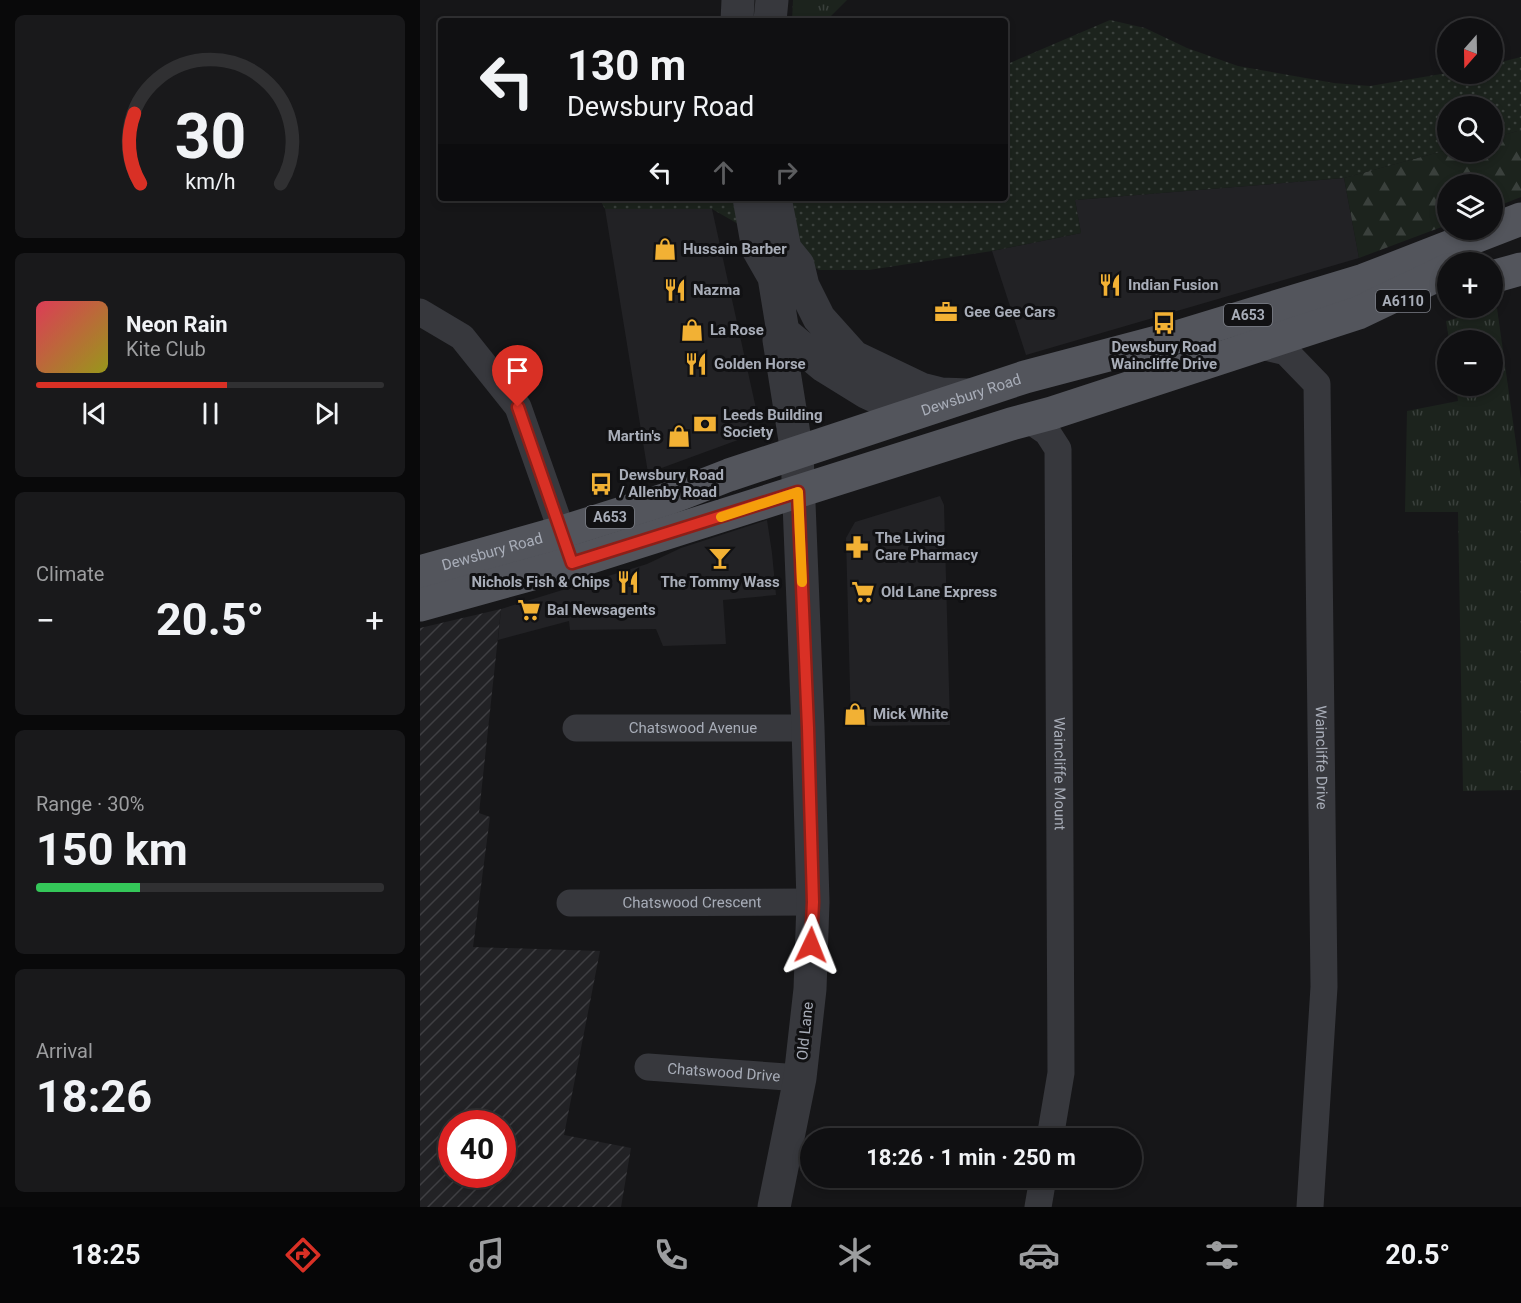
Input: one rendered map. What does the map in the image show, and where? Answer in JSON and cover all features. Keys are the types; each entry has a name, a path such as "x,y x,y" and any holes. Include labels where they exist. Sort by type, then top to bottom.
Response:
{"main road":[{"name":"Dewsbury Road","path":"420,572 562,532 670,498 729,475 1025,377 1189,333 1364,280 1521,219"},
{"path":"1489,252 1521,240"},
{"path":"1503,274 1521,269"},
{"name":"Dewsbury Road","path":"420,605 572,563 1358,314 1437,275"},
{"name":"A6110","path":"1358,314 1437,292"},
{"path":"911,413 967,438"}],"street":[{"path":"736,18 738,0"},
{"path":"770,18 772,0"},
{"path":"750,201 758,249 780,263 798,265 803,286 819,318 854,357 921,390 941,394 969,395"},
{"name":"Old Lane","path":"774,1207 800,1078 810,989 813,902 797,453 779,340 783,332 775,201"},
{"path":"420,312 462,337 518,407 572,563"},
{"path":"783,332 824,366 866,392 911,413"},
{"name":"Waincliffe Drive","path":"1257,345 1286,352 1317,384 1324,987 1310,1207"},
{"name":"Waincliffe Mount","path":"1028,419 1047,432 1058,449 1061,1073 1052,1128"},
{"name":"Chatswood Avenue","path":"576,728 808,728"},
{"name":"Chatswood Crescent","path":"570,903 813,902"},
{"name":"Chatswood Drive","path":"648,1067 800,1078"},
{"path":"1038,1207 1041,1188"}],"shaded area":[{"path":"1344,178 1359,258 1026,355 992,251 1081,233 1075,200"},
{"path":"605,209 712,209 757,413 746,437 648,473"},
{"path":"940,496 944,505 950,725 851,726 846,538 855,522"},
{"path":"767,520 776,595 723,600 726,644 663,646 656,629 570,630 569,621 498,640 501,609 647,564 681,548"},
{"path":"501,609 479,813 490,817 473,947 600,951 564,1135 631,1148 621,1207 420,1207 420,628"}],"green space":[{"path":"793,0 847,0 829,18 792,18"},
{"path":"1110,20 1145,28 1187,48 1238,66 1334,83 1370,86 1437,75 1437,84 1503,84 1503,62 1521,57 1521,130 1503,135 1503,96 1437,96 1437,153 1344,178 1075,200 1081,233 992,251 869,270 819,270 712,209 605,209 601,201 1008,201 1008,64"},
{"path":"1521,130 1521,197 1503,204 1503,174 1437,174 1437,229 1359,258 1344,178 1437,153 1437,162 1503,162 1503,135"},
{"path":"1458,318 1498,318 1500,330 1447,330 1446,321"},
{"path":"1503,351 1521,479 1521,790 1463,791 1458,512 1405,512 1407,411 1458,401 1457,396 1503,396"}],"slow traffic":[{"path":"721,517 798,492 802,582"}],"place":[{"name":"Hussain Barber","path":"665,249"},
{"name":"Indian Fusion","path":"1110,285"},
{"name":"Nazma","path":"675,290"},
{"name":"Gee Gee Cars","path":"946,312"},
{"name":"Dewsbury Road Waincliffe Drive","path":"1164,323"},
{"name":"La Rose","path":"692,330"},
{"name":"Golden Horse","path":"696,364"},
{"name":"Leeds Building Society","path":"705,424"},
{"name":"Martin's","path":"679,436"},
{"name":"Dewsbury Road / Allenby Road","path":"601,484"},
{"name":"The Living Care Pharmacy","path":"857,547"},
{"name":"The Tommy Wass","path":"720,558"},
{"name":"Nichols Fish & Chips","path":"628,582"},
{"name":"Old Lane Express","path":"863,592"},
{"name":"Bal Newsagents","path":"529,610"},
{"name":"Mick White","path":"855,714"}],"route":[{"path":"518,407 572,563 798,492 813,902 811,945"}]}
